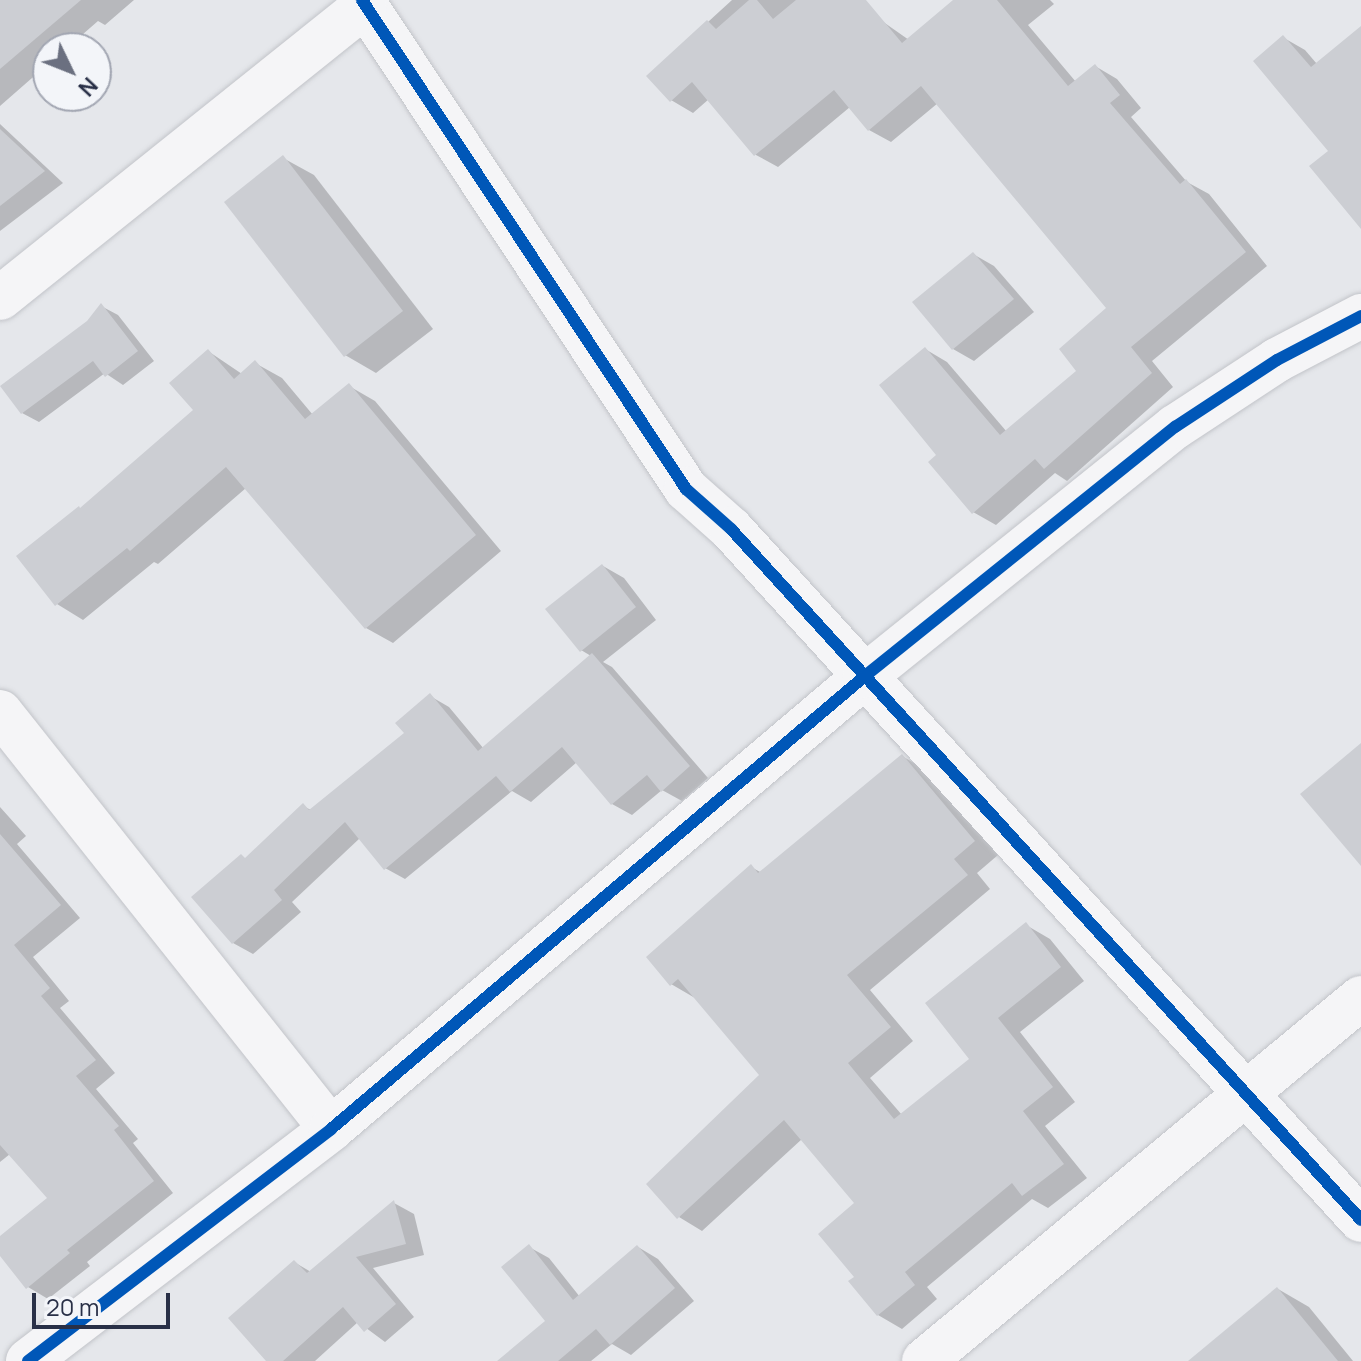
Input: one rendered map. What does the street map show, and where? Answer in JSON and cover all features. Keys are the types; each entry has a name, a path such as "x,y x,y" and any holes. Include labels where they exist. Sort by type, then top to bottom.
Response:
{"street":[{"path":"0,298 363,3 686,489 731,529 1361,1220"},
{"path":"28,1361 331,1129 865,676 1175,427 1277,360 1361,316"},
{"path":"0,712 331,1129"},
{"path":"924,1361 1361,998"}],"building":[{"path":"0,0 81,0 43,32 32,32 32,42 0,69"},
{"path":"749,0 757,0 773,19 796,0 866,0 902,43 953,0 997,0 1068,86 1095,64 1120,95 1110,103 1180,184 1186,179 1246,252 1131,347 1152,373 1044,469 1035,459 972,514 928,462 936,455 879,385 925,347 1000,435 1076,371 1059,349 1106,308 921,86 868,131 834,90 754,156 692,82 670,102 646,76 707,20 716,29"},
{"path":"1361,26 1361,229 1309,166 1328,151 1253,61 1283,35 1311,67"},
{"path":"0,129 45,171 0,206"},
{"path":"283,155 403,311 344,357 224,202"},
{"path":"973,252 1014,299 952,350 912,302"},
{"path":"101,303 138,351 105,377 93,361 21,414 0,386 87,321"},
{"path":"208,349 234,379 255,360 305,419 349,383 476,535 365,629 226,467 130,551 127,548 55,606 16,556 80,508 193,410 169,383"},
{"path":"602,564 636,607 580,652 545,609"},
{"path":"592,653 690,766 661,792 647,775 611,805 562,747 510,792 496,776 384,870 345,822 274,890 282,900 232,944 191,897 241,854 245,858 303,803 309,810 404,733 395,723 430,693 478,751"},
{"path":"1361,743 1361,866 1300,794"},
{"path":"902,754 975,841 954,859 968,875 847,975 891,1027 848,1063 894,1119 969,1059 925,1003 1026,922 1061,967 998,1018 1053,1087 1023,1111 1064,1164 1022,1196 1012,1183 905,1272 915,1285 877,1316 848,1281 854,1277 818,1234 854,1203 784,1120 677,1219 646,1184 759,1075 678,979 670,986 646,957 751,864 758,873"},
{"path":"0,834 61,905 14,945 50,988 41,996 96,1060 76,1076 119,1126 114,1130 154,1181 67,1250 70,1253 26,1289 0,1256 0,1236 47,1198 0,1145"},
{"path":"394,1200 406,1244 356,1257 396,1304 364,1332 343,1307 283,1361 266,1361 228,1318 294,1260 307,1273"},
{"path":"529,1244 573,1300 637,1245 675,1288 610,1345 596,1329 558,1361 497,1361 545,1321 501,1267"},
{"path":"1277,1287 1338,1361 1188,1361"}],"cycle path":[{"path":"362,0 686,489 731,529 1361,1220"},
{"path":"28,1361 331,1129 865,676 1175,427 1277,360 1361,316"}]}
